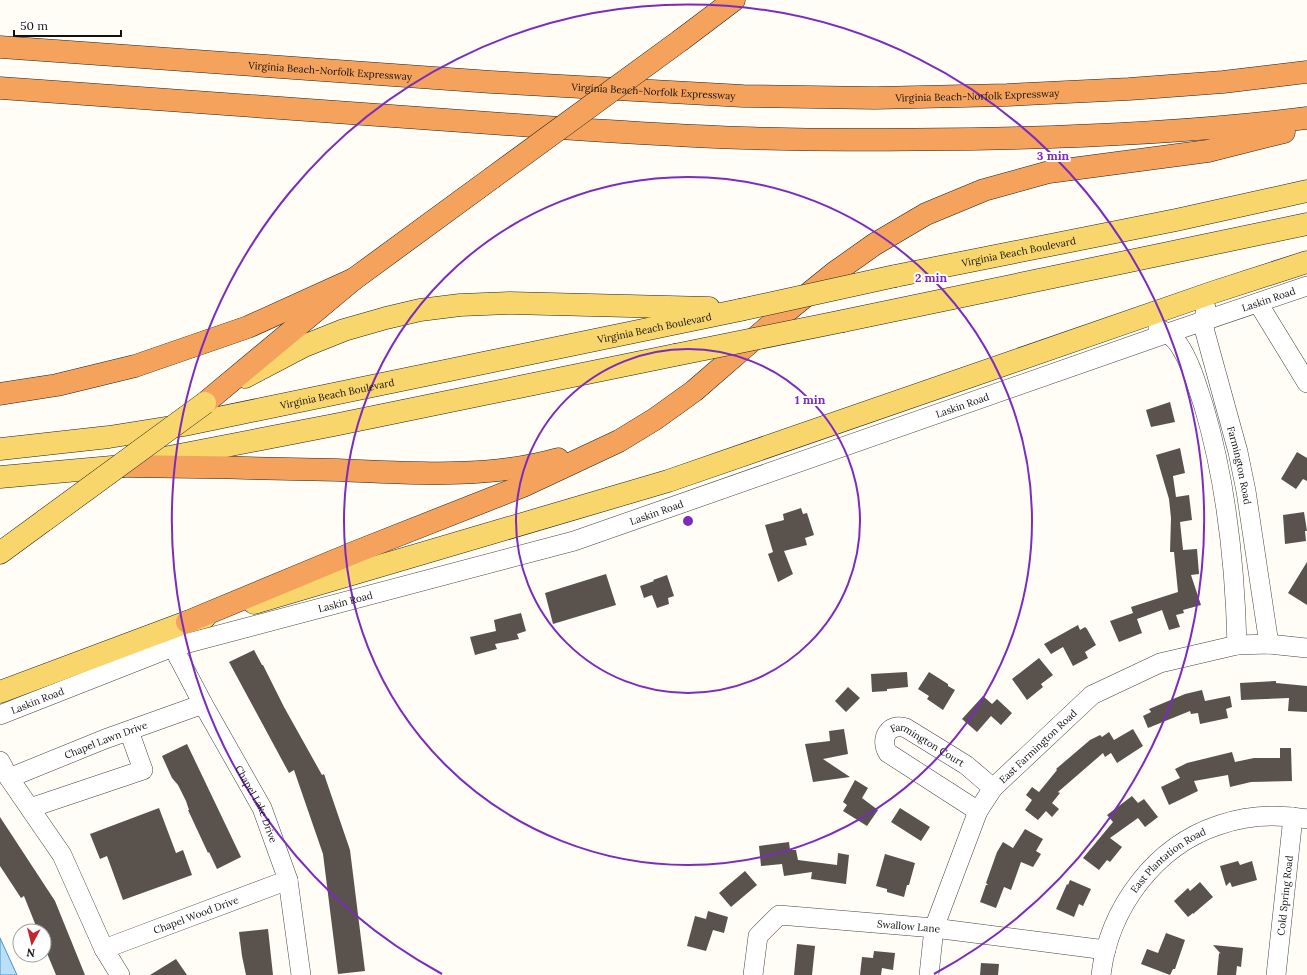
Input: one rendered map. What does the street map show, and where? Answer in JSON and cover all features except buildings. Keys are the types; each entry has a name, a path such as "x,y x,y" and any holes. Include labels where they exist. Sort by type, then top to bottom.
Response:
{"highway":[{"path":"205,403 354,279 682,40 734,0"},
{"name":"Virginia Beach-Norfolk Expressway","path":"0,47 483,81 743,96 875,98 1007,95 1129,89 1223,82 1307,72"},
{"path":"0,88 598,131 745,138 896,140 1043,138 1155,132 1307,118"},
{"path":"187,622 358,551 523,486 619,441 655,419 694,391 776,320 834,273 875,244 926,214 984,190 1049,172 1208,151 1307,126"},
{"path":"0,394 57,385 135,366 248,327 354,279"},
{"path":"123,466 433,473 487,471 548,462 619,441"}],"main road":[{"name":"Virginia Beach Boulevard","path":"0,449 109,438 184,425 740,310 895,276 1176,220 1307,191"},
{"path":"0,477 123,466 334,425 843,321 1307,224"},
{"name":"Laskin Road","path":"0,692 187,622 668,481 1214,292 1307,262"},
{"path":"0,553 205,403 243,378 304,346 344,330 420,310 460,305 510,303 740,310"}],"street":[{"name":"Laskin Road","path":"0,715 173,647 574,541 1168,333 1307,286"},
{"name":"Farmington Road","path":"1214,292 1205,311 1205,332 1238,452 1246,491 1269,644"},
{"path":"1258,303 1307,384"},
{"name":"Farmington Road","path":"1134,320 1147,323 1168,333 1178,344 1185,356 1197,384 1221,476 1231,538 1236,591 1237,645"},
{"name":"East Farmington Road","path":"929,975 934,928 978,810 992,788 1092,695 1160,663 1237,645 1269,644 1307,648"},
{"name":"Chapel Lake Drive","path":"173,647 203,704 262,808 288,880 301,975"},
{"name":"Chapel Lawn Drive","path":"9,778 203,704"},
{"name":"Farmington Court","path":"978,810 888,753 884,747 884,740 888,732 895,727 906,728 966,765 992,788"},
{"path":"30,808 143,770 129,731"},
{"path":"0,761 9,778 62,855 104,949 120,975"},
{"name":"East Plantation Road","path":"1101,975 1106,950 1120,913 1132,892 1147,872 1165,855 1197,834 1219,825 1238,820 1267,816 1300,818"},
{"name":"Cold Spring Road","path":"1276,975 1300,818"},
{"name":"Chapel Wood Drive","path":"104,949 288,880"},
{"name":"Swallow Lane","path":"753,975 758,936 779,915 934,928 1106,950"}],"water":[{"path":"0,938 17,975 0,975"}]}
